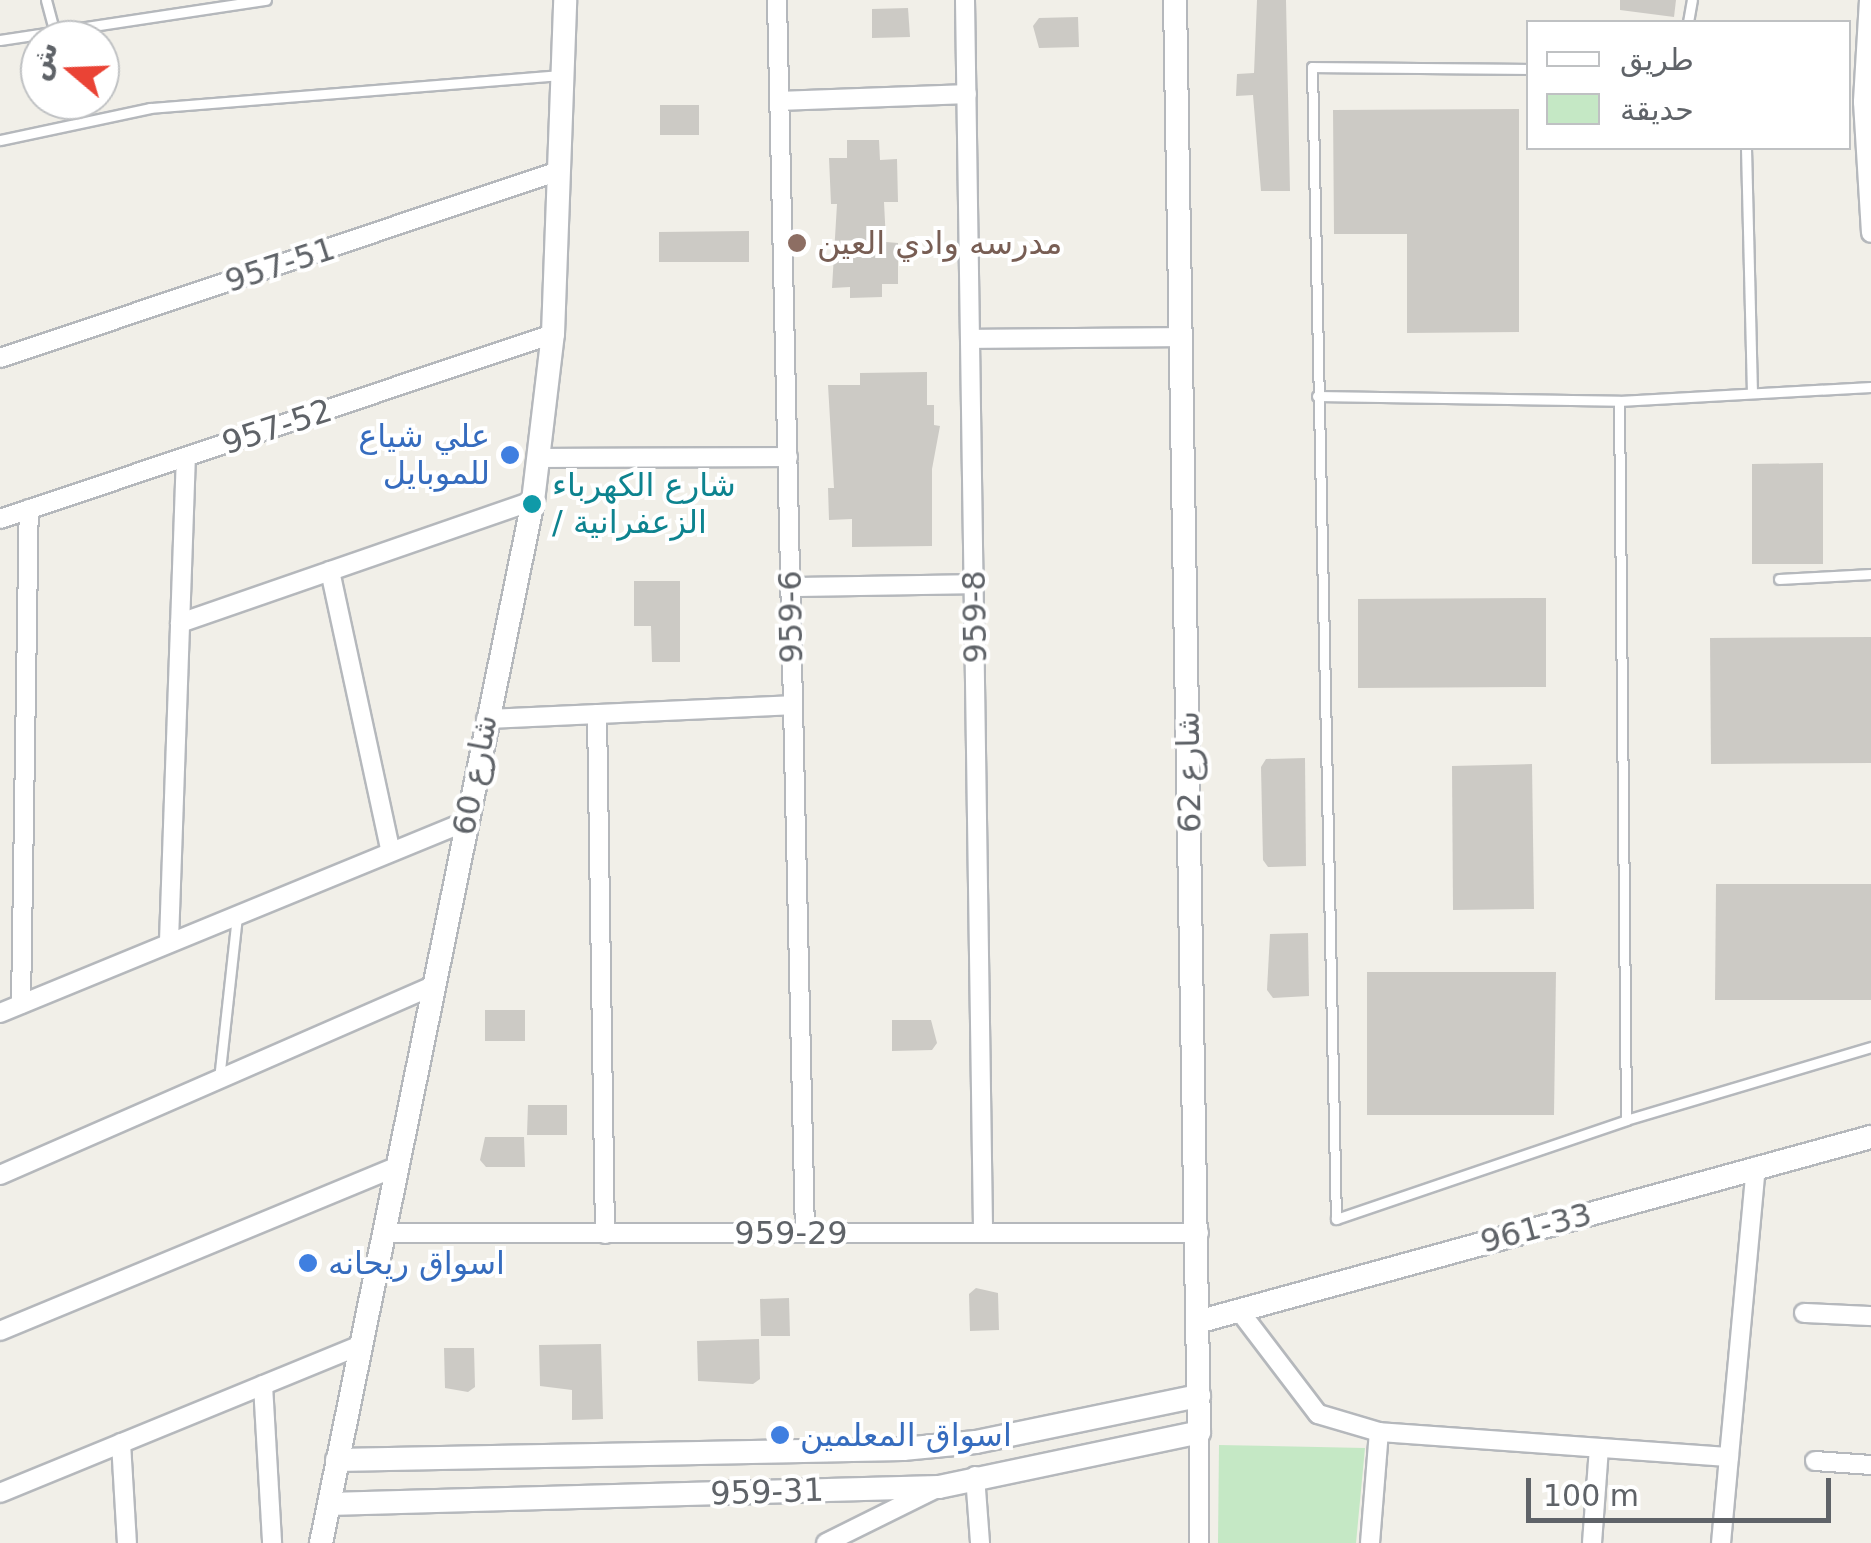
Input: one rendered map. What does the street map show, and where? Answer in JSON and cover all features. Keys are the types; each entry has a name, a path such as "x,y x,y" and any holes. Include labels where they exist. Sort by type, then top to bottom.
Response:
{"street":[{"name":"شارع 60","path":"321,1543 533,500 553,334 565,0"},
{"name":"959-6","path":"778,0 806,1234"},
{"name":"959-8","path":"965,0 984,1233"},
{"name":"شارع 62","path":"1175,0 1201,1321 1199,1543"},
{"path":"1870,0 1863,102 1871,234"},
{"path":"780,102 967,94"},
{"name":"957-51","path":"0,358 559,171"},
{"name":"957-52","path":"0,519 553,334"},
{"path":"970,339 1180,337"},
{"path":"169,941 186,457"},
{"path":"539,458 788,457"},
{"path":"180,623 533,500"},
{"path":"21,1004 29,510"},
{"path":"330,571 390,849"},
{"path":"791,588 974,584"},
{"path":"486,719 794,705"},
{"path":"597,714 605,1234"},
{"path":"0,1012 390,849 465,822"},
{"path":"0,1176 432,986"},
{"name":"961-33","path":"1201,1321 1871,1137"},
{"path":"1721,1543 1756,1167"},
{"path":"0,1331 396,1168"},
{"name":"959-29","path":"383,1234 1199,1233"},
{"path":"1238,1309 1290,1386 1318,1414 1379,1432 1729,1457"},
{"path":"1804,1314 1871,1316"},
{"path":"0,1492 360,1345"},
{"path":"263,1384 272,1543"},
{"name":"959-31","path":"337,1460 903,1449 976,1442 1199,1396"},
{"name":"959-31","path":"329,1504 939,1487 975,1476 1199,1432"},
{"path":"1370,1543 1379,1432"},
{"path":"121,1443 127,1543"},
{"path":"1592,1543 1599,1448"},
{"path":"1816,1460 1871,1465"},
{"path":"975,1476 980,1543"},
{"path":"826,1543 939,1487"},
{"path":"866,1523 866,1543"}],"lane":[{"path":"120,23 258,1"},
{"path":"1526,68 1312,66 1336,1219 1626,1120 1871,1047"},
{"path":"0,140 150,108 562,75"},
{"path":"1746,150 1752,392"},
{"path":"1317,396 1619,402 1871,387"},
{"path":"1619,402 1626,1120"},
{"path":"1778,579 1871,574"},
{"path":"219,1078 237,913"}],"green space":[{"path":"1219,1445 1365,1448 1356,1543 1218,1543"}],"building":[{"path":"1257,0 1286,0 1290,191 1261,191 1253,95 1236,96 1237,74 1254,73"},
{"path":"1620,0 1676,0 1674,17 1620,10"},
{"path":"908,8 910,37 872,38 872,9"},
{"path":"1078,17 1079,47 1039,48 1033,26 1039,18"},
{"path":"660,105 699,105 699,135 660,135"},
{"path":"1519,109 1519,332 1407,333 1407,234 1334,234 1333,110"},
{"path":"847,140 879,140 880,160 897,159 898,202 884,202 886,242 898,243 898,284 882,284 882,297 850,298 850,287 832,288 837,204 831,204 829,158 847,158"},
{"path":"749,231 749,262 659,262 659,232"},
{"path":"927,372 927,405 934,405 934,425 940,426 932,469 932,546 852,547 852,519 829,520 828,488 834,488 828,385 860,385 860,373"},
{"path":"1823,463 1823,564 1752,564 1752,464"},
{"path":"634,581 680,581 680,662 652,662 651,626 634,626"},
{"path":"1546,598 1546,687 1358,688 1358,599"},
{"path":"1871,637 1871,763 1711,764 1710,638"},
{"path":"1305,758 1306,866 1268,867 1263,860 1261,767 1266,759"},
{"path":"1532,764 1534,909 1453,910 1452,766"},
{"path":"1716,884 1871,884 1871,1000 1715,1000"},
{"path":"1308,933 1309,996 1273,998 1267,990 1270,934"},
{"path":"1367,972 1556,972 1554,1115 1367,1115"},
{"path":"485,1010 525,1010 525,1041 485,1041"},
{"path":"892,1020 931,1020 937,1043 932,1050 892,1051"},
{"path":"528,1105 567,1105 567,1135 527,1135"},
{"path":"485,1137 524,1137 525,1167 486,1167 480,1160"},
{"path":"976,1288 998,1293 999,1330 970,1331 969,1294"},
{"path":"789,1298 790,1336 761,1336 760,1299"},
{"path":"759,1339 760,1379 753,1384 698,1381 697,1341"},
{"path":"601,1344 603,1419 572,1420 572,1390 540,1386 539,1345"},
{"path":"444,1348 474,1348 475,1387 468,1392 445,1388"}],"place":[{"name":"مدرسه وادي العين","path":"797,243"},
{"name":"علي شياع للموبايل","path":"510,455"},
{"name":"شارع الكهرباء / الزعفرانية","path":"532,504"},
{"name":"اسواق ريحانه","path":"308,1263"},
{"name":"اسواق المعلمين","path":"780,1435"}]}
